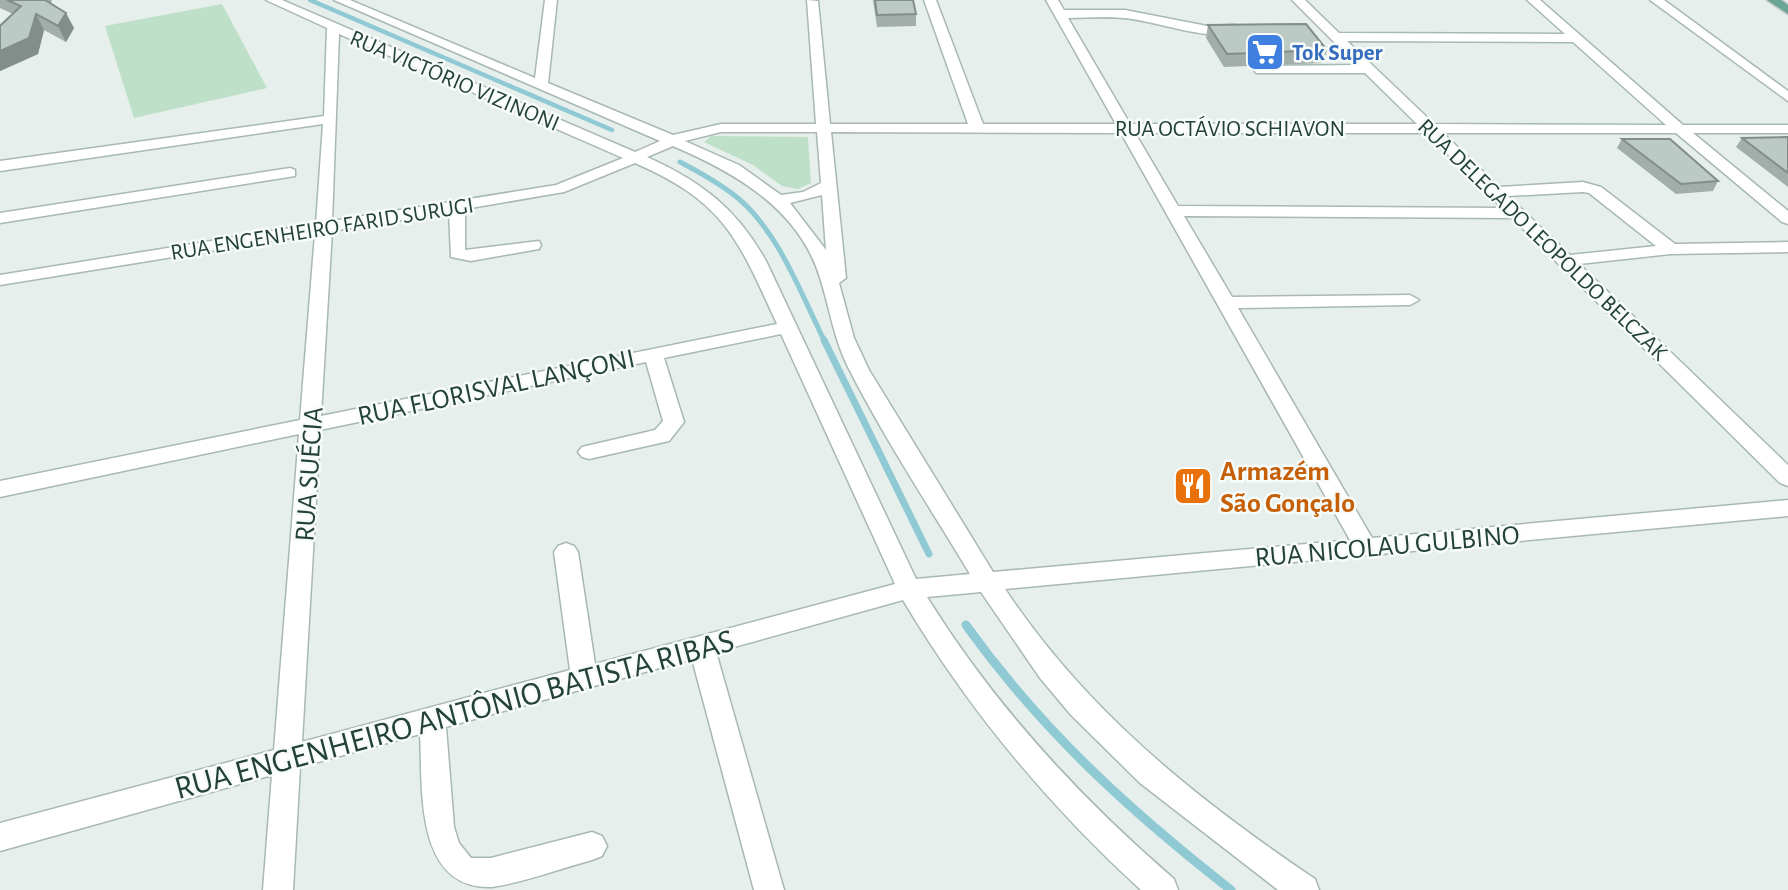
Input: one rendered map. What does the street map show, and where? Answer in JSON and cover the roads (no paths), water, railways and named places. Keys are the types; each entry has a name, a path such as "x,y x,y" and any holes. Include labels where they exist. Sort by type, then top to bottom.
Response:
{"main road":[{"path":"1773,0 1788,10"}],"street":[{"name":"RUA VICTÓRIO VIZINONI","path":"272,0 638,159 704,193 728,213 746,240 909,589 968,683 1012,741 1079,812 1163,890"},
{"name":"RUA VICTÓRIO VIZINONI","path":"340,0 732,167 778,200 817,245 830,278 842,328"},
{"path":"541,86 551,0"},
{"path":"930,0 976,128"},
{"name":"RUA DELEGADO LEOPOLDO BELCZAK","path":"1298,0 1788,478"},
{"path":"1533,0 1788,219"},
{"path":"1656,0 1788,97"},
{"path":"812,1 842,328 864,377 986,582 1054,676 1094,720 1190,808 1304,890"},
{"path":"1056,7 1125,14 1207,30 1244,29"},
{"path":"1056,7 1366,547"},
{"name":"RUA SUÉCIA","path":"278,890 312,424 331,119 333,27"},
{"path":"1307,29 1332,33 1576,38"},
{"path":"334,57 346,49 371,44"},
{"path":"503,69 528,65 546,56"},
{"path":"1262,70 1369,69"},
{"path":"0,166 331,119"},
{"name":"RUA OCTÁVIO SCHIAVON","path":"674,141 695,132 721,128 1788,129"},
{"name":"RUA ENGENHEIRO FARID SURUGI","path":"0,280 573,186 674,141"},
{"path":"0,218 290,173"},
{"path":"778,200 807,196 829,186"},
{"path":"1495,192 1583,187 1595,190 1671,249"},
{"path":"457,206 457,253 471,256 533,245"},
{"path":"1173,211 1516,213"},
{"path":"1565,261 1671,249 1788,247"},
{"path":"1226,303 1410,300"},
{"name":"RUA FLORISVAL LANÇONI","path":"0,488 787,327"},
{"path":"589,452 662,436 669,430 674,422 653,354"},
{"name":"RUA NICOLAU GULBINO","path":"909,589 1788,508"},
{"path":"566,552 584,677"},
{"name":"RUA ENGENHEIRO ANTÔNIO BATISTA RIBAS","path":"0,837 909,589"},
{"path":"701,645 769,890"},
{"path":"432,719 440,827 446,850 464,872 491,873 592,846"}],"waterway":[{"path":"310,0 612,130"},
{"path":"680,162 725,188 739,199 766,229 788,266 825,342"},
{"path":"824,340 929,554"},
{"path":"966,625 995,664 1056,734 1122,799 1231,890"}],"place":[{"name":"Tok Super","path":"1265,52"},
{"name":"Armazém São Gonçalo","path":"1193,486"}]}
